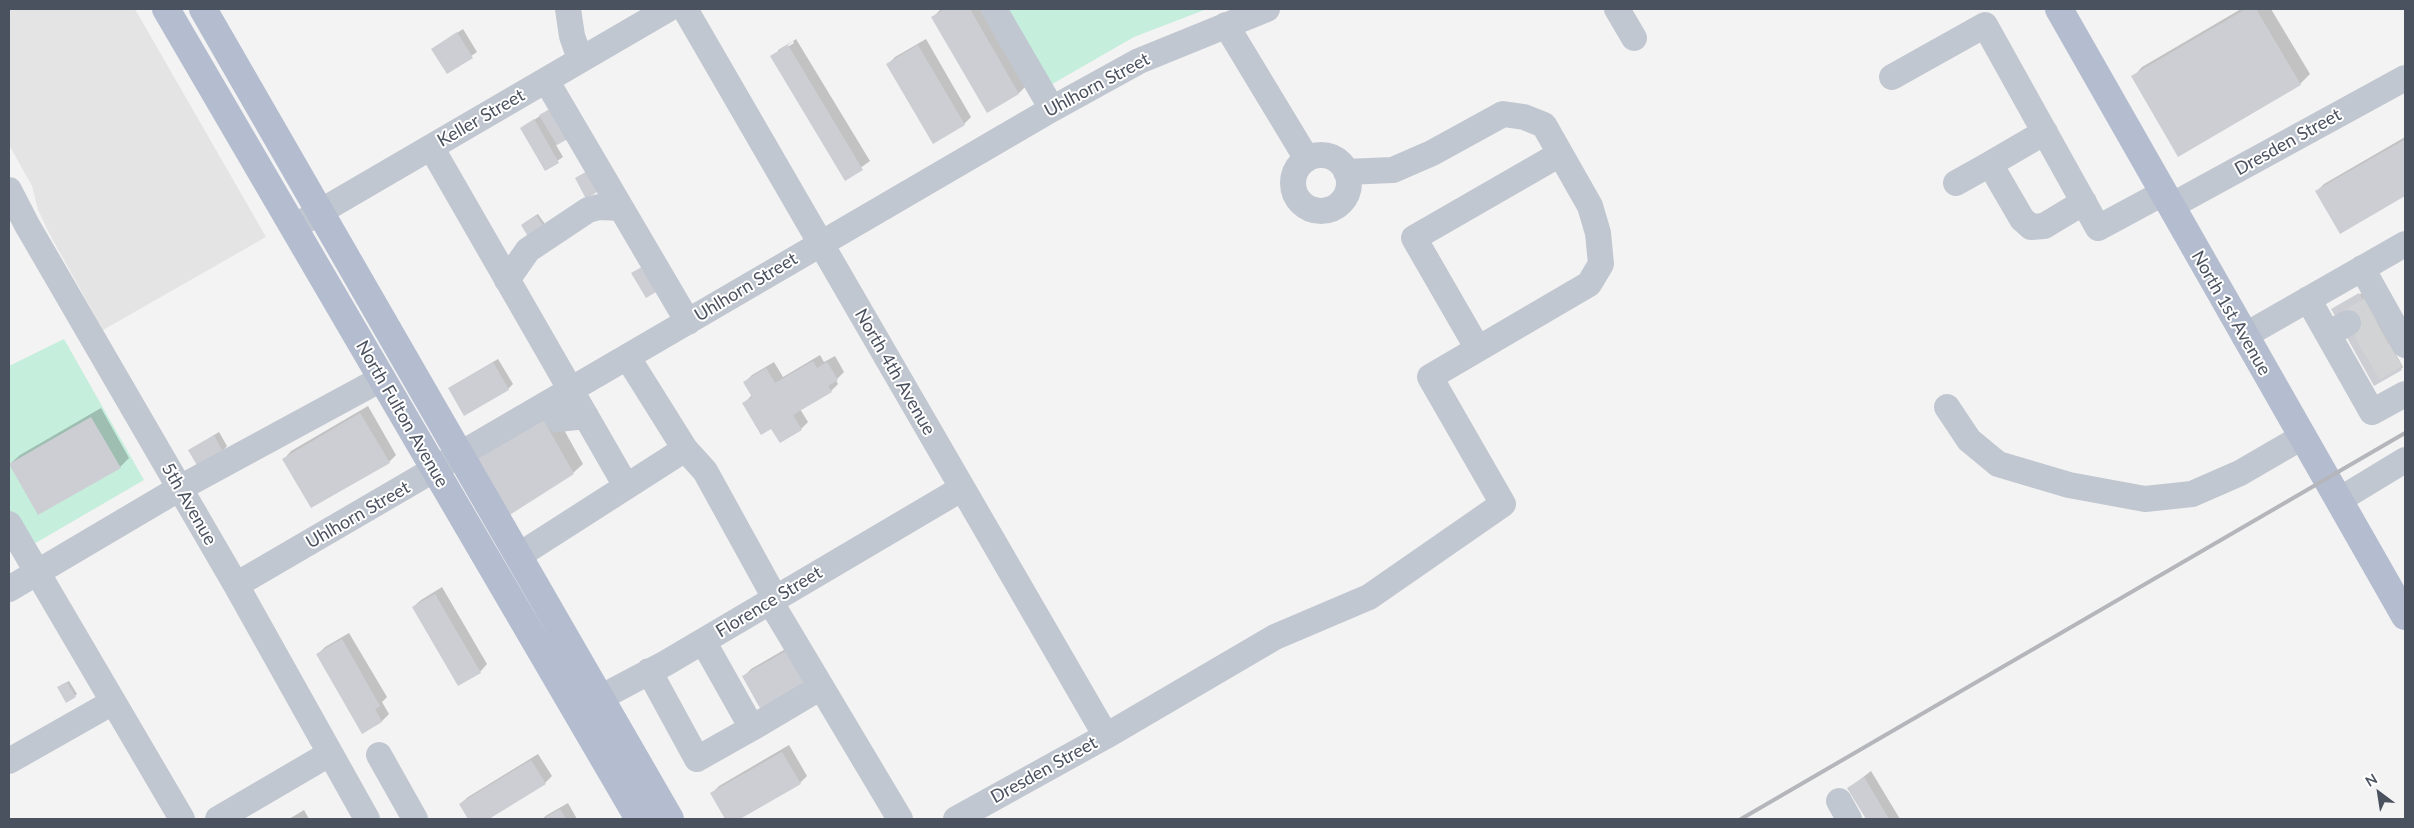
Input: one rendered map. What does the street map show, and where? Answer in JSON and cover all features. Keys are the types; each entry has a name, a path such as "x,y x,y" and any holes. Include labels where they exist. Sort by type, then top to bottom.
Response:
{"main road":[{"name":"North Fulton Avenue","path":"166,9 435,471 587,705 670,819"},
{"name":"North Fulton Avenue","path":"202,9 320,211 458,456 518,556 639,819"},
{"name":"North 1st Avenue","path":"2058,9 2405,616"}],"street":[{"path":"568,9 572,36 580,59"},
{"name":"Keller Street","path":"294,227 668,9"},
{"name":"North 4th Avenue","path":"685,9 961,489 1106,736"},
{"path":"994,9 1052,109"},
{"name":"Uhlhorn Street","path":"236,585 435,471 1052,109 1139,61 1267,9"},
{"path":"1617,9 1634,38"},
{"path":"1226,25 1307,159"},
{"path":"1892,77 1985,25 2084,202 2044,226 2031,226 2022,219 1990,164"},
{"name":"Dresden Street","path":"2084,202 2098,228 2167,200 2405,78"},
{"path":"546,80 688,322"},
{"path":"1346,172 1393,170 1432,152 1503,114 1524,117 1544,125 1590,206 1598,233 1601,264 1589,284 1478,349 1414,238 1560,154"},
{"path":"1956,183 2045,132"},
{"path":"431,147 626,486"},
{"path":"1319,155 1328,156 1337,160 1346,172 1349,186 1342,202 1326,211 1308,209 1296,196 1292,179 1295,171 1307,159 1319,155"},
{"name":"5th Avenue","path":"9,190 18,230 180,488 367,819"},
{"path":"507,280 528,250 580,214 599,207 621,208"},
{"path":"2244,336 2405,244"},
{"path":"2362,268 2379,305 2399,341"},
{"path":"2308,299 2338,329 2357,363 2372,412 2405,394"},
{"name":"Dresden Street","path":"956,819 1106,736 1275,637 1369,598 1504,504 1430,377 1478,349"},
{"path":"628,358 685,449 705,471 821,687 900,819"},
{"path":"9,589 180,488 381,379"},
{"path":"548,403 558,419 586,416"},
{"path":"1947,407 1969,440 1998,464 2069,485 2146,499 2192,494 2240,473 2302,436"},
{"path":"518,556 685,449"},
{"path":"2339,500 2405,460"},
{"name":"Florence Street","path":"587,705 703,641 961,489"},
{"path":"9,524 182,819"},
{"path":"703,641 752,728"},
{"path":"649,672 697,758 821,687"},
{"path":"9,761 114,702"},
{"path":"218,819 329,754"},
{"path":"379,755 415,819"}],"shaded area":[{"path":"9,9 135,9 266,237 103,330 50,235 38,210 32,186 9,145"}],"green space":[{"path":"1000,9 1207,9 1134,37 1047,87"},
{"path":"64,339 144,480 27,548 9,516 9,366"}],"building":[{"path":"945,9 970,9 1019,94 987,113 931,17"},
{"path":"2246,9 2256,9 2301,85 2178,157 2131,76"},
{"path":"457,32 473,58 447,74 431,49"},
{"path":"788,45 863,170 845,181 770,56"},
{"path":"918,45 965,125 933,144 886,64"},
{"path":"557,105 575,135 557,145 539,115"},
{"path":"534,119 559,163 545,171 520,128"},
{"path":"2404,140 2405,196 2340,234 2315,191"},
{"path":"591,169 602,189 586,199 575,178"},
{"path":"536,215 546,230 530,240 521,225"},
{"path":"649,263 663,288 646,298 631,273"},
{"path":"2359,293 2402,370 2374,386 2331,309"},
{"path":"813,361 817,368 827,362 838,380 828,386 832,392 793,415 802,430 780,443 771,429 761,435 742,403 752,397 743,382 766,368 775,383"},
{"path":"493,362 509,390 464,416 448,388"},
{"path":"360,413 390,463 311,508 282,459"},
{"path":"91,417 121,468 38,515 9,464"},
{"path":"543,419 574,474 508,516 470,459"},
{"path":"214,435 223,452 198,467 188,450"},
{"path":"435,594 481,673 458,686 412,607"},
{"path":"342,639 380,706 375,709 382,722 362,734 316,654"},
{"path":"793,647 813,680 761,710 742,676"},
{"path":"67,682 76,697 66,703 57,687"},
{"path":"782,752 801,784 740,819 725,819 710,793"},
{"path":"531,760 546,784 489,819 468,819 459,804"},
{"path":"1864,777 1889,819 1866,819 1847,788"},
{"path":"560,809 566,819 543,819"}],"tunnel":[{"path":"2348,323 2376,307"},
{"path":"2360,346 2389,330"},
{"path":"2373,368 2401,352"}],"railway":[{"path":"1741,819 2405,433"}]}
